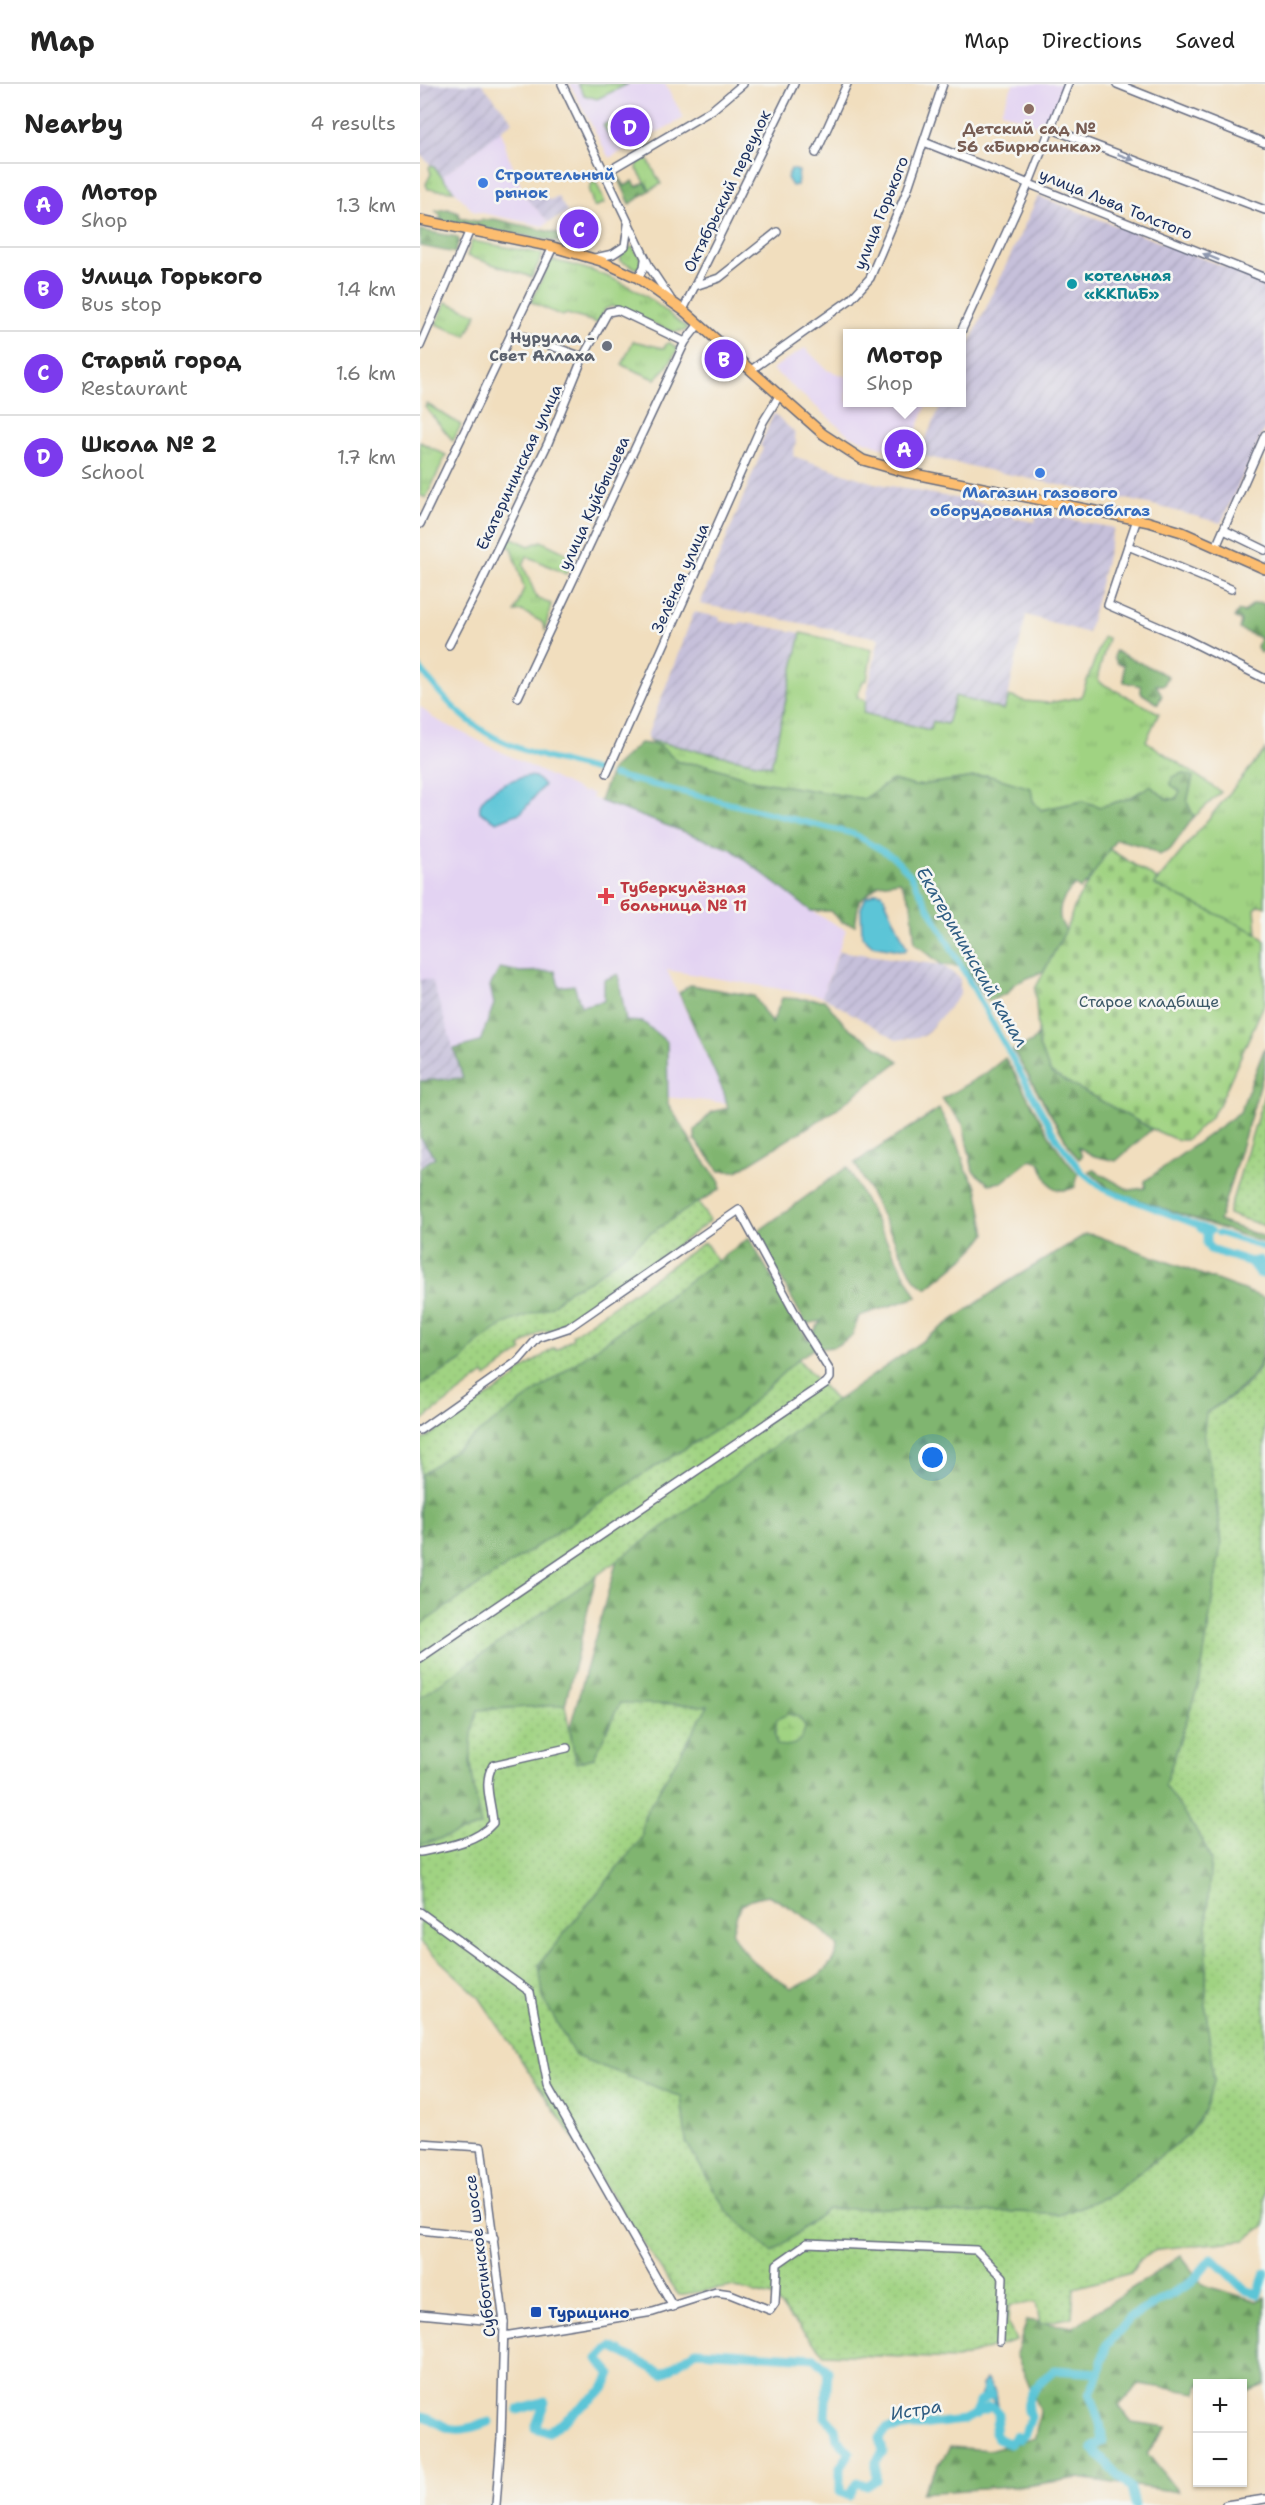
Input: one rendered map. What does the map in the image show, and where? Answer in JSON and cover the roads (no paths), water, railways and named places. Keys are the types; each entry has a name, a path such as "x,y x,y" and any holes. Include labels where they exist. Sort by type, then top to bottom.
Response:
{"main road":[{"path":"420,220 553,247 592,258 638,278 683,310 828,438 872,463 1167,527 1265,569"}],"street":[{"path":"562,84 645,257 671,300"},
{"path":"605,173 712,110 743,84"},
{"name":"Октябрьский переулок","path":"683,310 794,84"},
{"path":"816,153 847,84"},
{"name":"улица Горького","path":"751,370 865,286 876,268 893,226 943,84"},
{"path":"962,329 1029,183 1068,84"},
{"path":"1117,84 1265,143"},
{"path":"1052,129 1265,210"},
{"name":"улица Льва Толстого","path":"924,142 1029,183 1072,203 1265,278"},
{"path":"618,268 628,235 628,221"},
{"path":"420,346 470,230"},
{"path":"695,286 719,278 777,232"},
{"path":"592,258 634,245 641,249"},
{"path":"420,524 553,247"},
{"path":"638,278 645,267 645,257"},
{"name":"Екатерининская улица","path":"449,645 548,443 583,357 608,312 615,310 685,342"},
{"name":"улица Куйбышева","path":"518,697 685,342 699,324"},
{"path":"511,332 583,357"},
{"name":"Зелёная улица","path":"607,773 763,422 779,396"},
{"path":"1216,547 1265,435"},
{"path":"1137,519 1108,605 1184,638 1265,680"},
{"path":"1224,530 1265,550"},
{"path":"1128,546 1231,589"},
{"path":"420,1430 518,1361 538,1338 568,1328 738,1210 803,1328 830,1371 830,1378 826,1383 420,1658"},
{"path":"420,1852 447,1846 487,1830 493,1823 488,1773 493,1765 567,1748"},
{"path":"420,1912 530,1992 548,2087 673,2307"},
{"name":"Субботинское шоссе","path":"420,2143 481,2147 504,2322 496,2505"},
{"path":"420,2230 494,2238"},
{"path":"504,2336 673,2307 722,2292 770,2310 775,2303 777,2264 807,2243 972,2249 1003,2277 1000,2341"},
{"path":"420,2314 504,2322"},
{"path":"1226,2505 1265,2499"}],"water":[{"path":"791,169 799,171 797,185 792,186 787,178"},
{"path":"529,776 535,777 544,785 522,812 497,822 480,812 480,805 490,793 505,783"},
{"path":"876,892 882,893 907,948 905,951 872,945 862,936 861,908 866,897"},
{"path":"986,2379 996,2393 998,2406 990,2398 983,2403 980,2401 982,2385"}],"waterway":[{"name":"Екатерининский канал","path":"420,668 460,713 499,740 545,757 602,772"},
{"name":"Екатерининский канал","path":"613,775 854,834 893,857 910,874 1057,1139 1082,1172 1103,1189 1212,1231"},
{"path":"1201,1228 1207,1232 1207,1244 1210,1249 1251,1262 1259,1260 1265,1267"},
{"name":"Екатерининский канал","path":"1218,1233 1265,1248"},
{"path":"1251,1262 1259,1273 1265,1275"},
{"name":"Истра","path":"518,2410 545,2402 535,2428 549,2432 604,2389 611,2374 598,2359 612,2347 663,2374 696,2351 815,2358 828,2371 825,2417 835,2428 837,2439 850,2453 840,2467 840,2492 849,2496 857,2482 867,2486 876,2480 876,2462 883,2452 880,2438 886,2429 964,2420 989,2407 994,2408 999,2414 994,2432 998,2439 1010,2444 1015,2436 1019,2439 1025,2434 1031,2417 1028,2410 1030,2397 1044,2379 1055,2370 1099,2373 1106,2346 1130,2318 1192,2282 1212,2258 1245,2290 1258,2294 1265,2273"},
{"path":"1099,2373 1090,2393 1100,2423 1103,2441 1092,2448 1131,2489 1135,2505"},
{"path":"976,2415 979,2402 990,2395"},
{"name":"Истра","path":"420,2416 451,2429 468,2428 489,2422"}],"place":[{"name":"Детский сад № 56 «Бирюсинка»","path":"1029,109"},
{"name":"Школа № 2","path":"630,127"},
{"name":"Строительный рынок","path":"483,183"},
{"name":"Старый город","path":"579,229"},
{"name":"котельная «ККПиБ»","path":"1072,284"},
{"name":"Нурулла - Свет Аллаха","path":"607,346"},
{"name":"Улица Горького","path":"724,359"},
{"name":"Мотор","path":"904,449"},
{"name":"Магазин газового оборудования Мособлгаз","path":"1040,473"},
{"name":"Туберкулёзная больница № 11","path":"606,896"},
{"name":"Турицино","path":"536,2312"}],"park label":[{"name":"Старое кладбище","path":"1149,1001"}]}
